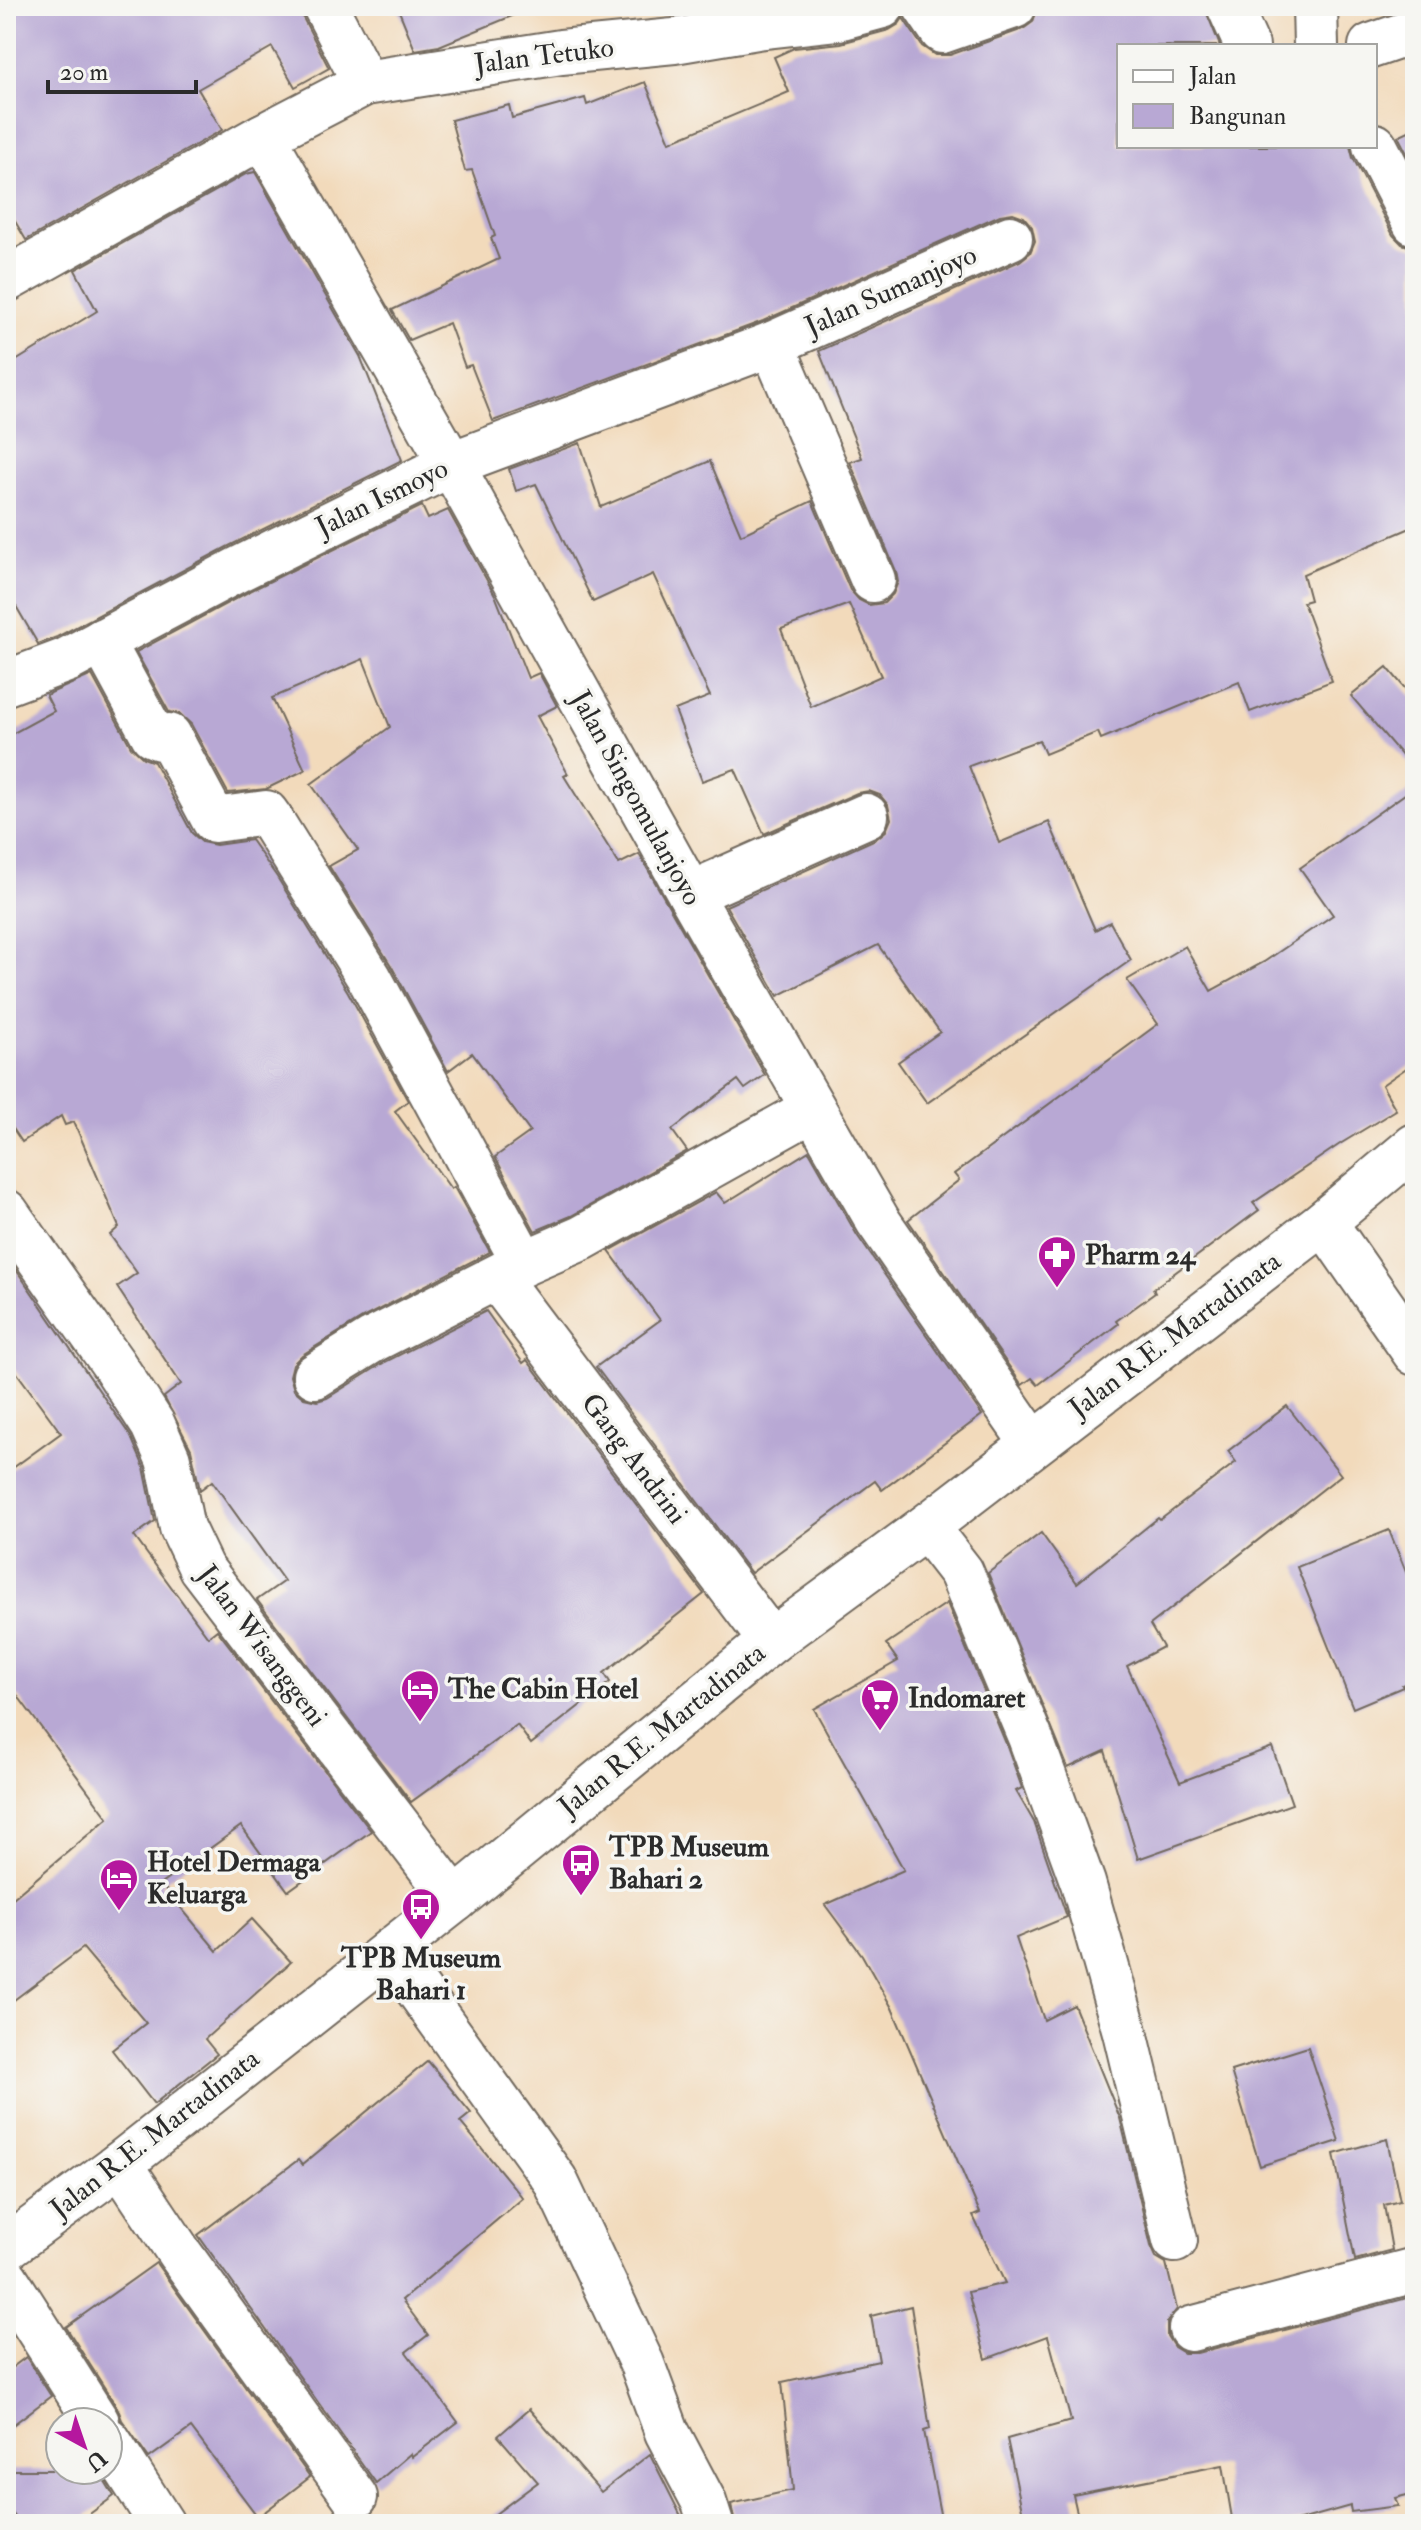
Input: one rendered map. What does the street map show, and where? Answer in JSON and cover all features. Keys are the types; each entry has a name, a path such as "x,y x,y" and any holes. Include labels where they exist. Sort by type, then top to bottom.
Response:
{"street":[{"path":"325,6 365,83"},
{"name":"Jalan Tetuko","path":"6,280 263,136 365,83 547,53 674,41 838,18 882,6"},
{"path":"931,25 1014,6"},
{"path":"1229,6 1246,44"},
{"path":"1315,6 1316,44"},
{"path":"1377,44 1415,31"},
{"name":"Jalan Singomulanjoyo","path":"263,136 878,1221 1033,1444"},
{"path":"1376,148 1415,223"},
{"name":"Jalan Sumanjoyo","path":"772,344 1010,238"},
{"path":"772,344 873,580"},
{"name":"Jalan Ismoyo","path":"6,683 67,660 239,569 451,464 772,344"},
{"name":"Gang Andrini","path":"102,641 153,735 160,738 169,736 214,820 266,813 271,820 370,979 511,1270 771,1641"},
{"path":"690,894 866,816"},
{"path":"315,1376 373,1340 582,1238 813,1109"},
{"name":"Jalan R.E. Martadinata","path":"6,2248 120,2164 455,1900 771,1641 926,1527 1324,1222 1415,1146"},
{"name":"Jalan Wisanggeni","path":"6,1212 153,1425 168,1459 182,1528 201,1568 455,1900"},
{"path":"1324,1222 1415,1353"},
{"path":"926,1527 961,1572 1030,1737 1083,1883 1125,2032 1175,2240"},
{"path":"390,1951 555,2180 642,2364 667,2432 704,2502 711,2524"},
{"path":"120,2164 180,2254 355,2497"},
{"path":"1191,2329 1415,2270"},
{"path":"6,2279 87,2406"},
{"path":"124,2465 162,2524"}],"building":[{"path":"6,6 300,6 329,68 295,87 272,47 198,89 222,130 26,240 6,206"},
{"path":"397,6 534,7 439,46 415,50"},
{"path":"1038,6 1204,6 1219,44 1117,44 1117,148 1350,148 1393,235 1402,244 1415,248 1415,526 1303,574 1310,600 1303,602 1332,681 1250,712 1239,682 1101,739 1098,732 1045,754 1039,740 969,766 999,843 1049,822 1095,930 1110,922 1131,960 927,1103 898,1062 940,1032 878,945 778,996 726,906 876,839 886,831 891,819 888,805 880,795 869,791 857,793 764,834 735,769 702,781 675,710 710,696 653,574 593,602 536,484 516,491 509,469 580,443 601,507 710,461 741,535 812,501 850,590 869,605 884,603 893,594 898,582 896,571 850,462 862,458 819,351 1020,261 1030,253 1035,241 1032,227 1024,217 1013,213 1000,215 763,321 493,421 471,365 465,367 449,323 409,340 392,310 499,259 491,238 495,236 472,170 465,171 451,120 509,105 512,118 585,98 587,105 645,82 670,142 789,92 774,57 794,48 841,43 889,30 903,18 922,46 935,55 950,55 1023,29 1033,22","holes":["849,604 881,676 811,707 781,629"]},
{"path":"1415,128 1415,169 1398,136"},
{"path":"255,172 360,356 402,460 38,644 6,589 6,367 97,311 75,270 246,174"},
{"path":"422,506 428,519 448,510 495,595 528,678 539,673 557,706 537,716 568,774 564,776 619,864 639,854 765,1075 745,1089 738,1080 672,1130 687,1151 571,1216 535,1231 495,1157 530,1132 472,1053 448,1071 392,967 329,866 358,850 311,784 390,727 363,659 272,698 305,770 266,789 228,793 191,724 180,714 169,712 136,652 250,591"},
{"path":"1387,667 1415,700 1415,771 1351,696"},
{"path":"92,675 131,747 143,758 154,762 192,833 202,842 216,845 251,840 277,877 348,992 408,1101 395,1111 451,1189 454,1187 490,1252 362,1318 302,1355 293,1364 290,1376 294,1390 304,1398 317,1401 327,1398 385,1362 486,1311 523,1363 527,1360 704,1594 604,1673 610,1682 531,1744 517,1725 411,1802 257,1600 284,1581 212,1481 200,1490 191,1449 164,1397 181,1384 117,1287 137,1273 110,1235 119,1227 74,1122 65,1125 61,1116 22,1142 6,1118 6,737 54,711 46,695"},
{"path":"1415,787 1415,1062 1382,1085 1396,1110 1253,1203 1259,1210 1153,1289 1155,1293 1116,1321 1118,1324 1038,1385 1032,1378 1022,1385 908,1220 959,1180 954,1174 1158,1024 1127,980 1185,946 1211,991 1264,962 1333,915 1300,868"},
{"path":"809,1151 857,1235 982,1415 882,1490 875,1481 751,1573 596,1367 660,1320 609,1251 716,1192 725,1203"},
{"path":"6,1255 131,1437 144,1467 155,1521 134,1536 208,1637 217,1630 371,1831 288,1891 241,1826 161,1884 217,1951 252,1919 291,1962 205,2039 217,2054 154,2104 112,2050 146,2023 83,1948 6,2006 6,1904 108,1818 6,1680 6,1473 61,1433 6,1358"},
{"path":"1287,1406 1341,1475 1150,1625 1163,1647 1127,1666 1180,1782 1272,1747 1292,1804 1138,1859 1105,1751 1068,1768 988,1573 1041,1533 1077,1583 1158,1518 1160,1520 1236,1462 1228,1451"},
{"path":"1389,1530 1415,1594 1415,1679 1353,1708 1297,1567"},
{"path":"947,1603 1007,1746 1022,1788 1016,1791 1034,1822 1067,1917 1016,1938 1044,2020 1074,2005 1120,2118 1151,2246 1156,2257 1166,2263 1177,2309 1167,2322 1167,2336 1174,2347 1184,2353 1197,2353 1415,2296 1415,2493 1395,2498 1398,2506 1351,2512 1350,2506 1286,2524 1233,2524 1223,2465 1073,2495 1078,2517 1025,2524 1007,2439 1071,2421 1048,2336 986,2359 968,2292 1005,2283 973,2216 980,2213 892,2008 862,1955 825,1905 904,1870 814,1709 898,1661 886,1644"},
{"path":"1308,2047 1339,2141 1260,2166 1231,2071"},
{"path":"428,2061 471,2113 460,2122 523,2198 402,2300 428,2335 406,2352 458,2422 412,2457 410,2454 376,2483 198,2235 298,2160 302,2165"},
{"path":"1387,2139 1400,2201 1384,2205 1392,2250 1355,2260 1334,2154"},
{"path":"156,2263 310,2477 258,2517 191,2428 149,2458 124,2423 124,2406 116,2406 66,2327"},
{"path":"911,2306 930,2429 924,2431 942,2524 735,2524 731,2504 793,2490 782,2382 879,2361 871,2316"},
{"path":"26,2357 51,2396 6,2430 6,2372"},
{"path":"529,2409 601,2492 650,2454 685,2524 482,2524 538,2482 498,2436"},
{"path":"6,2470 44,2470 44,2486 108,2486 114,2496 76,2524 20,2524 6,2504"}],"place":[{"name":"Pharm 24","path":"1057,1289"},
{"name":"The Cabin Hotel","path":"420,1723"},
{"name":"Indomaret","path":"880,1732"},
{"name":"TPB Museum Bahari 2","path":"581,1897"},
{"name":"Hotel Dermaga Keluarga","path":"119,1912"},
{"name":"TPB Museum Bahari 1","path":"421,1941"}]}
